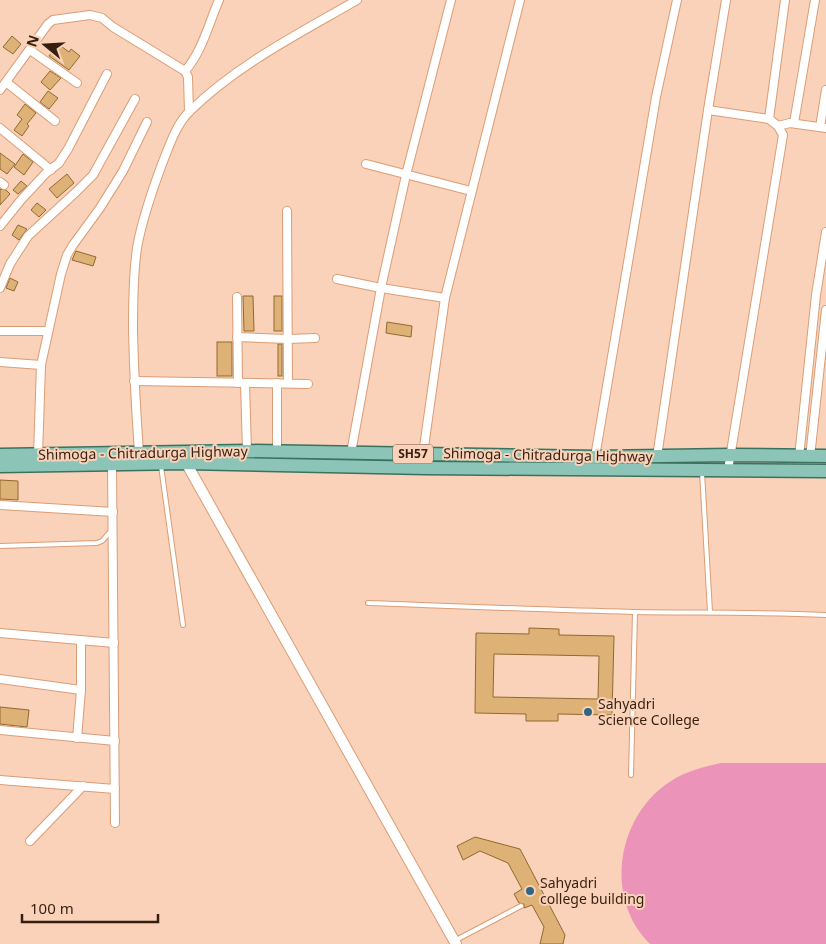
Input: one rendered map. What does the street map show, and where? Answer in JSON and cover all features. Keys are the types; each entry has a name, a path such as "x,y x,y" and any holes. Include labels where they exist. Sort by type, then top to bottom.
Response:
{"main road":[{"name":"Shimoga - Chitradurga Highway","path":"0,455 277,451 595,458 731,455 826,456"},
{"name":"Shimoga - Chitradurga Highway","path":"0,466 186,463 436,468 826,471"}],"street":[{"path":"185,71 192,64 219,0"},
{"path":"138,452 134,382 133,286 137,249 142,227 168,150 189,112 216,88 270,50 357,0"},
{"path":"351,453 381,288 406,175 451,0"},
{"path":"423,454 445,298 520,0"},
{"path":"595,458 656,97 677,0"},
{"path":"656,456 726,0"},
{"path":"769,120 786,0"},
{"path":"794,123 815,0"},
{"path":"0,90 52,20 90,15 96,16 185,71 188,77 189,112"},
{"path":"30,50 77,84"},
{"path":"0,226 21,200 58,164 68,149 107,74"},
{"path":"6,82 55,121"},
{"path":"778,126 794,123 823,128 826,90"},
{"path":"0,288 10,264 28,236 93,175 135,99"},
{"path":"708,110 769,120 778,126 783,136 728,470"},
{"path":"38,455 42,365 57,289 67,255 123,171 147,122"},
{"path":"0,128 51,170"},
{"path":"366,164 471,191"},
{"path":"287,211 288,384"},
{"path":"805,457 816,295 826,232"},
{"path":"337,278 381,288 445,298"},
{"path":"237,297 237,337 246,451"},
{"path":"805,457 826,310"},
{"path":"0,331 48,330"},
{"path":"237,337 315,338"},
{"path":"0,362 42,365"},
{"path":"134,382 308,384"},
{"path":"277,383 277,451"},
{"path":"180,452 455,943"},
{"path":"112,465 115,823"},
{"path":"0,505 112,512"},
{"path":"0,633 114,643"},
{"path":"77,738 81,690 81,640"},
{"path":"0,680 81,690"},
{"path":"0,730 114,741"},
{"path":"0,780 115,789"},
{"path":"30,841 83,786"}],"lane":[{"path":"161,464 183,625"},
{"path":"702,470 710,612"},
{"path":"0,546 97,543 102,541 113,529"},
{"path":"368,603 635,612 826,615"},
{"path":"631,775 635,612"},
{"path":"455,943 521,906"}],"shaded area":[{"path":"721,763 826,763 826,944 650,944 635,925 626,904 622,881 623,858 628,835 638,814 653,796 671,781 689,772"}],"building":[{"path":"12,36 21,44 13,54 3,47"},
{"path":"58,44 69,52 71,49 80,56 69,70 49,56"},
{"path":"50,71 61,78 50,90 41,82"},
{"path":"48,91 58,98 49,109 40,102"},
{"path":"25,104 36,113 27,124 29,126 22,136 14,130 22,119 17,115"},
{"path":"0,153 15,164 7,174 0,169"},
{"path":"23,154 33,162 24,175 14,167"},
{"path":"67,174 74,183 57,198 49,189"},
{"path":"21,181 27,186 18,194 13,190"},
{"path":"0,189 6,190 10,194 0,205"},
{"path":"37,203 46,210 39,217 31,210"},
{"path":"18,225 27,229 19,240 12,235"},
{"path":"76,251 96,257 93,266 72,260"},
{"path":"10,278 18,282 14,291 6,288"},
{"path":"243,296 253,296 254,331 244,331"},
{"path":"274,296 282,296 282,331 274,331"},
{"path":"387,322 412,326 411,337 386,333"},
{"path":"217,342 232,342 232,376 217,376"},
{"path":"278,344 282,344 282,376 278,376"},
{"path":"0,480 18,481 18,500 0,499"},
{"path":"529,628 559,629 559,635 614,636 612,715 558,714 558,721 526,721 526,714 475,713 476,633 529,634","holes":["494,654 599,656 598,699 493,697"]},
{"path":"0,707 29,710 27,727 0,724"},
{"name":"Sahyadri college building","path":"475,837 520,849 565,935 563,944 540,944 544,927 532,905 524,908 524,904 519,903 514,894 522,889 508,863 480,851 463,860 457,846"}],"place":[{"name":"Sahyadri Science College","path":"588,712"},
{"name":"Sahyadri college building","path":"530,891"}]}
